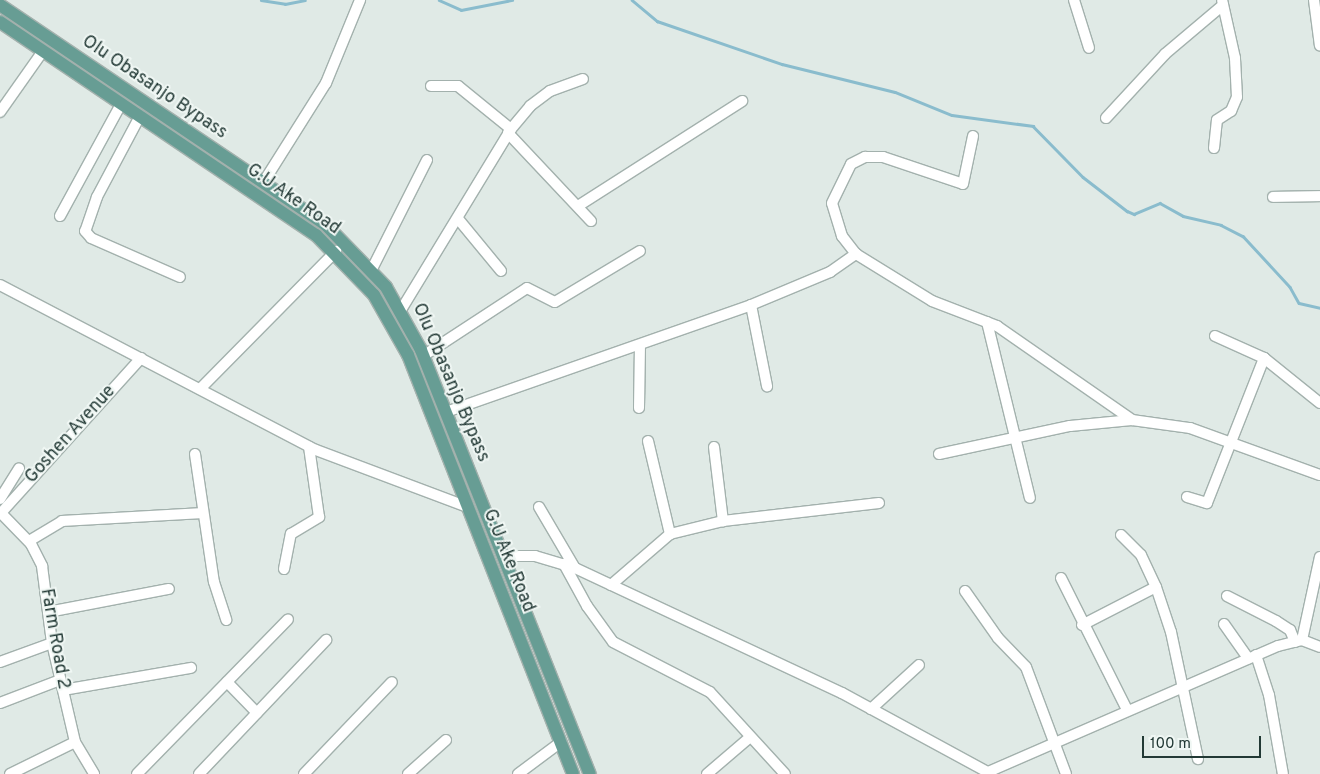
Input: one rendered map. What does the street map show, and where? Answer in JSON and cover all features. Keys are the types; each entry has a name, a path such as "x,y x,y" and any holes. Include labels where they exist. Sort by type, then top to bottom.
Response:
{"main road":[{"name":"Olu Obasanjo Bypass","path":"0,5 326,225 372,269 401,310 423,356 590,774"},
{"name":"G.U Ake Road","path":"0,22 140,116 336,252 392,322 468,507 573,774"}],"street":[{"path":"264,183 326,82 360,0"},
{"path":"1074,0 1089,48"},
{"path":"1314,0 1320,46"},
{"path":"1106,118 1165,54 1223,2 1236,58 1237,97 1232,111 1217,120 1214,148"},
{"path":"0,112 43,51"},
{"path":"401,310 459,220 510,131 530,106 550,91 582,79"},
{"path":"431,86 458,86 510,131 591,221"},
{"path":"578,206 742,101"},
{"path":"60,216 121,104"},
{"path":"140,116 97,197 85,231 91,238 180,277"},
{"path":"973,136 963,184 883,157 865,156 851,164 832,203 842,236 856,254 932,301 987,322 1132,420"},
{"path":"372,269 427,160"},
{"path":"1273,197 1320,196"},
{"path":"459,220 500,271"},
{"path":"423,356 527,288 555,302 640,251"},
{"path":"200,390 336,252"},
{"path":"446,412 640,346 751,305 830,272 856,254"},
{"path":"0,286 309,447 468,507"},
{"path":"751,305 767,386"},
{"path":"987,322 1030,498"},
{"path":"1215,336 1264,358 1320,403"},
{"path":"639,408 640,346"},
{"name":"Goshen Avenue","path":"1,513 141,358"},
{"path":"1188,497 1207,504 1264,358"},
{"path":"938,454 1015,437 1132,420 1190,428 1320,475"},
{"path":"648,441 670,534"},
{"path":"284,569 291,534 319,517 309,447"},
{"path":"714,447 723,520"},
{"path":"195,454 203,514 226,620"},
{"path":"0,499 19,468"},
{"path":"610,586 670,534 723,520 879,503"},
{"path":"539,507 575,568"},
{"name":"Farm Road 2","path":"1,513 29,542 42,566 52,643 74,742 94,774"},
{"path":"29,542 62,521 203,514"},
{"path":"1121,535 1141,556 1156,586 1184,686 1198,759"},
{"path":"504,556 518,553 575,568 871,708 990,773 1055,742 1252,656 1298,641"},
{"path":"1298,641 1320,557"},
{"path":"564,564 587,606 614,642 710,692 749,738 785,774"},
{"path":"1061,578 1082,625 1127,710"},
{"path":"1082,625 1156,586"},
{"path":"48,612 169,589"},
{"path":"965,591 998,638 1026,667 1066,774"},
{"path":"1227,596 1283,626 1298,641 1320,647"},
{"path":"137,774 288,619"},
{"path":"1224,624 1252,656 1269,696 1284,774"},
{"path":"198,774 326,640"},
{"path":"0,662 52,643"},
{"path":"871,708 919,665"},
{"path":"0,704 61,685 191,668"},
{"path":"227,682 257,713"},
{"path":"304,774 392,682"},
{"path":"707,774 749,738"},
{"path":"408,774 446,740"},
{"path":"10,774 74,742"},
{"path":"518,774 561,742"}],"waterway":[{"path":"261,0 285,4 305,0"},
{"path":"439,0 461,10 512,0"},
{"path":"632,0 657,21 782,64 895,92 952,115 1033,126 1083,177 1127,211 1134,214 1160,203 1183,216 1221,225 1243,236 1290,287 1299,303 1320,308"}]}
